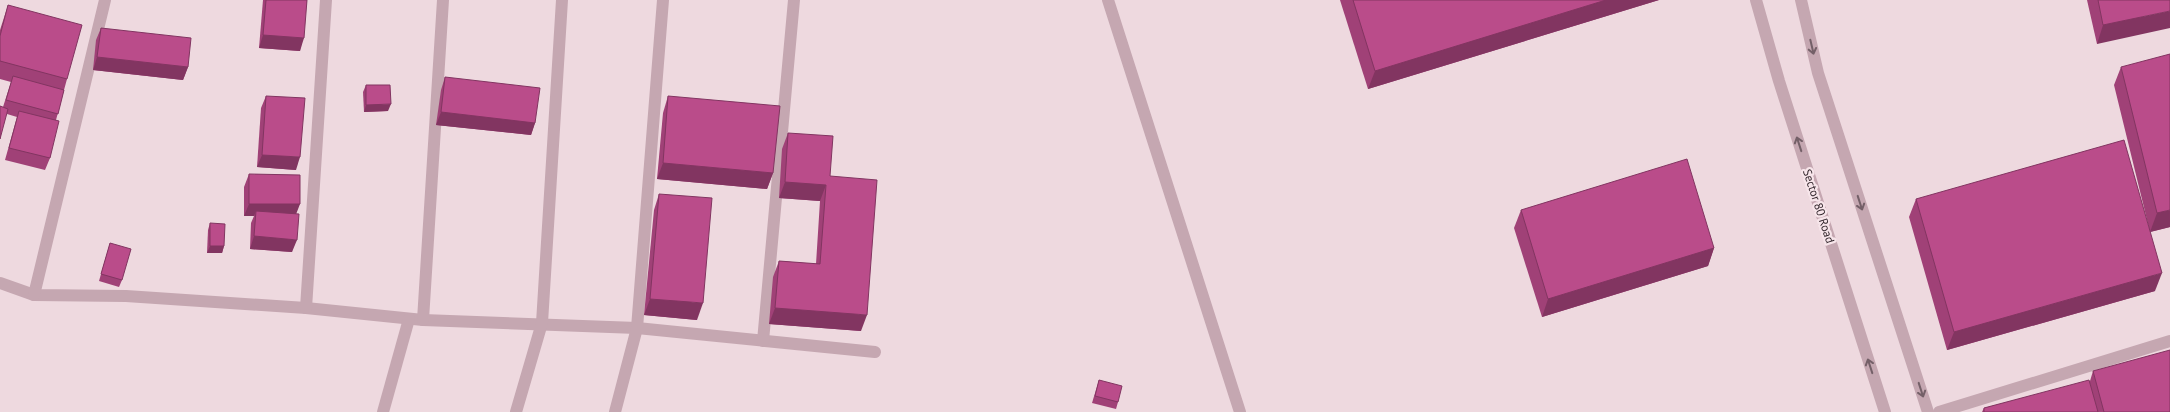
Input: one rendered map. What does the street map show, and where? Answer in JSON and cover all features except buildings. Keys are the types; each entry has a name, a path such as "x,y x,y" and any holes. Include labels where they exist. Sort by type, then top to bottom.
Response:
{"street":[{"path":"34,295 106,0"},
{"path":"306,308 326,0"},
{"path":"423,320 443,0"},
{"path":"516,412 542,323 562,0"},
{"path":"615,412 637,328 663,0"},
{"path":"763,342 794,0"},
{"path":"1108,0 1240,412"},
{"name":"Sector 80 Road","path":"1756,0 1779,81 1885,412"},
{"path":"1801,0 1818,73 1928,412"},
{"path":"0,283 34,295 126,296 306,308 423,320 637,328 875,352"},
{"path":"383,412 409,319"},
{"path":"1939,412 2170,341"}]}
